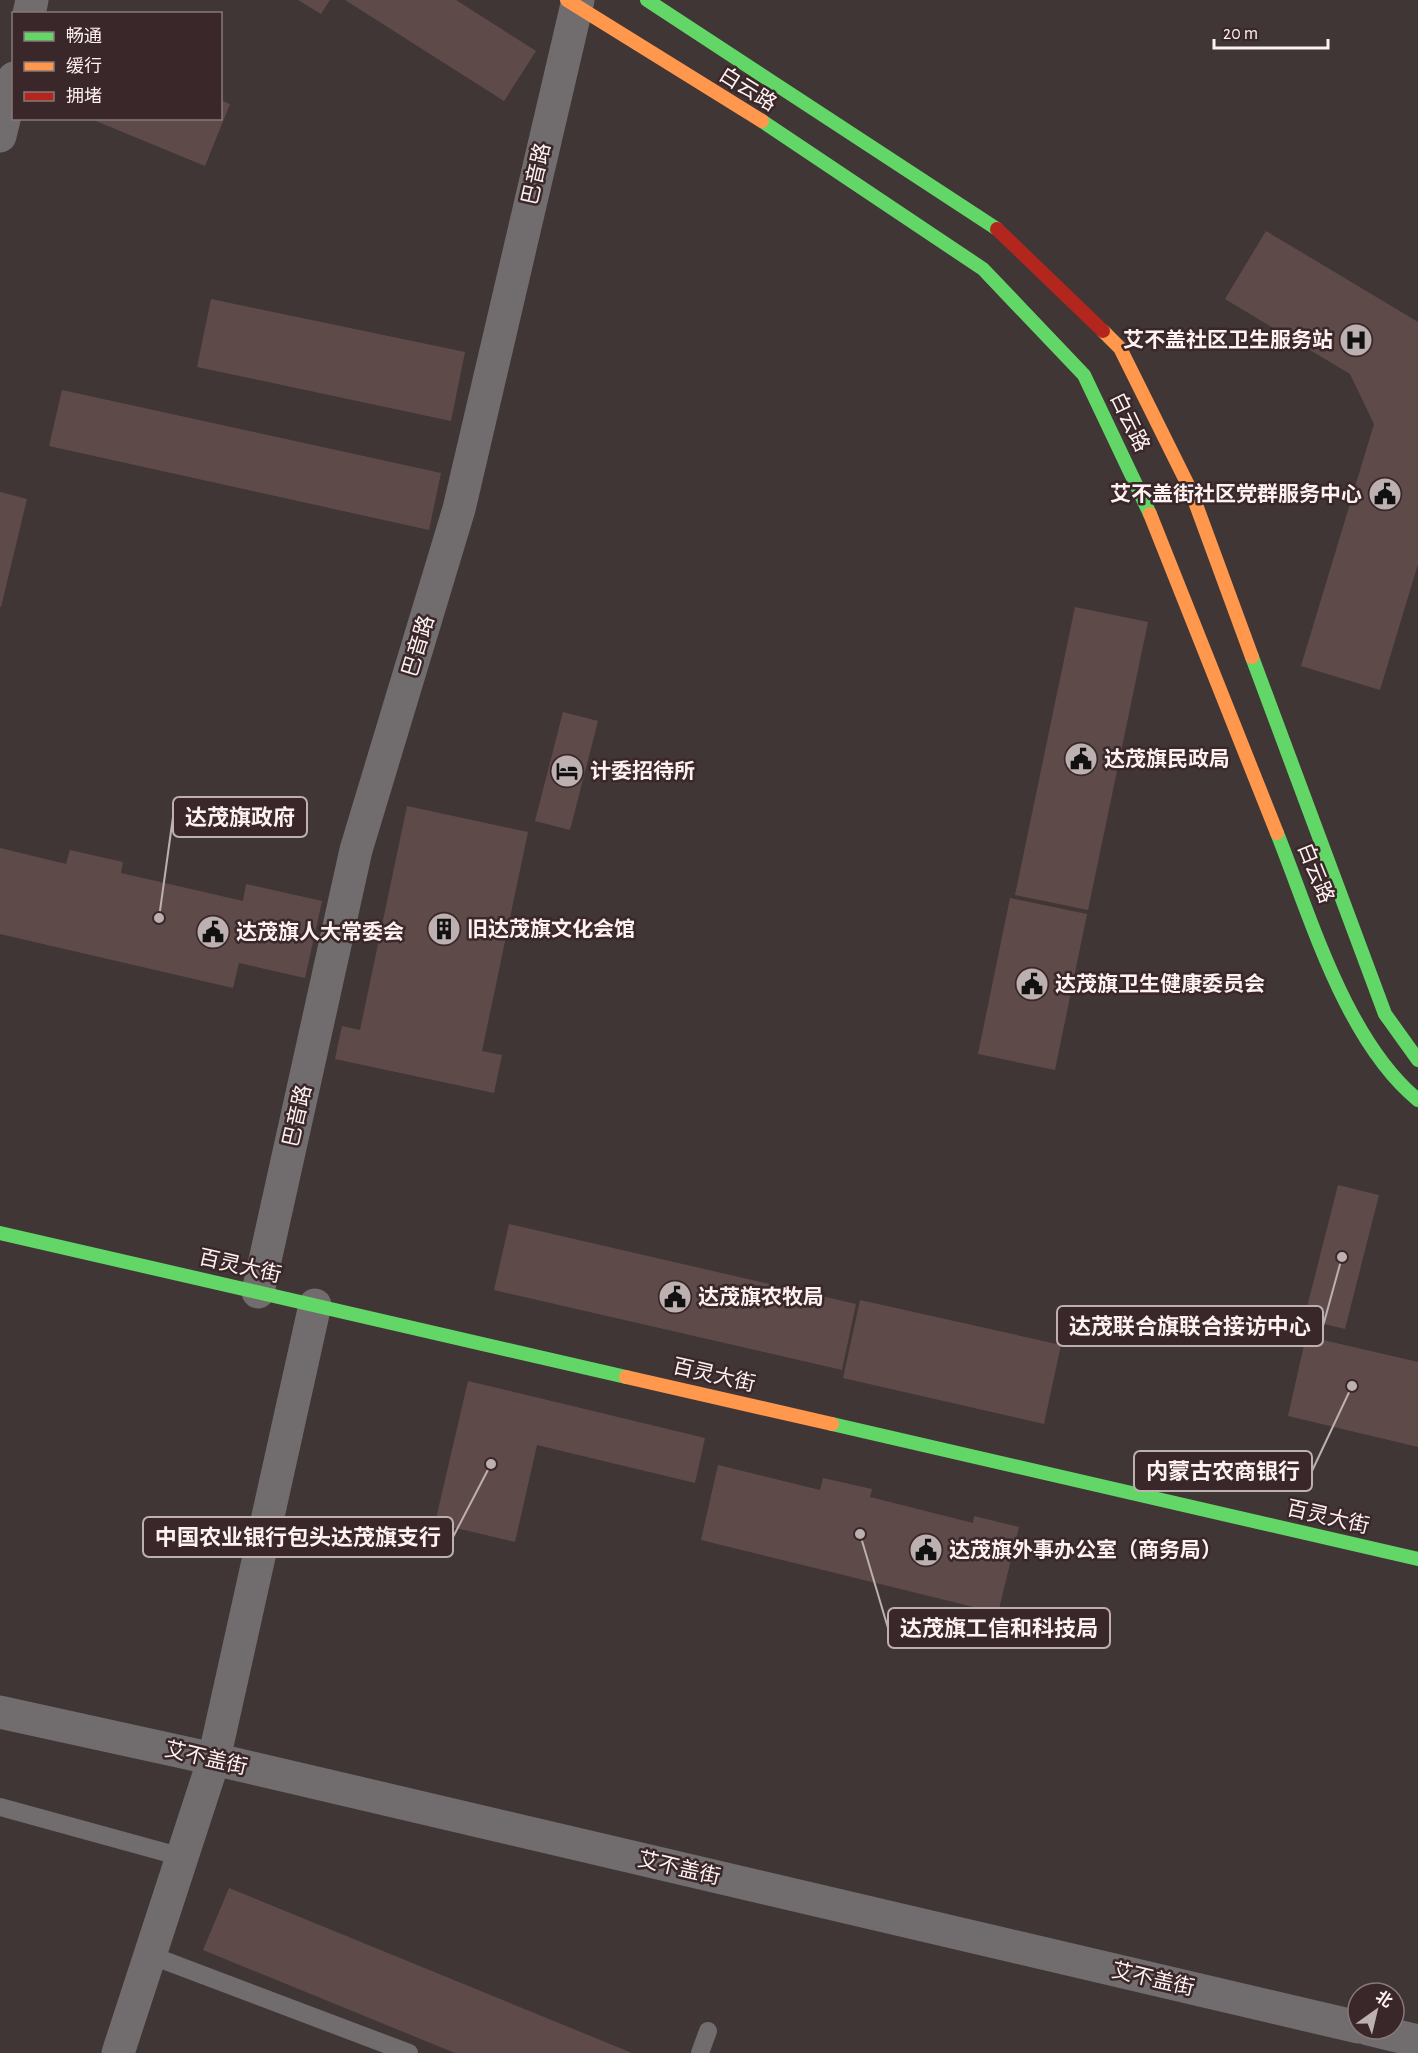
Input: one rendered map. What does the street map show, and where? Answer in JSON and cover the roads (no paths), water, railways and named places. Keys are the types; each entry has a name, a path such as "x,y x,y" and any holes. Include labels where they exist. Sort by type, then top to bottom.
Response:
{"street":[{"name":"白云路","path":"647,0 1006,235 1120,348 1191,491 1385,1014 1418,1060"},
{"name":"白云路","path":"573,2 760,120 983,269 1084,375 1143,498 1348,1012 1402,1087 1418,1100"},
{"name":"巴音路","path":"258,1292 356,850 459,509 573,2"},
{"path":"0,136 12,86"},
{"name":"百灵大街","path":"0,1233 1418,1559"},
{"path":"118,2053 214,1760 315,1305"},
{"name":"艾不盖街","path":"0,1712 1346,2024"}],"lane":[{"path":"0,1808 182,1857"},
{"path":"150,1955 409,2053"},
{"path":"700,2053 708,2031"}],"place":[{"name":"艾不盖社区卫生服务站","path":"1356,340"},
{"name":"艾不盖街社区党群服务中心","path":"1385,494"},
{"name":"达茂旗民政局","path":"1081,759"},
{"name":"计委招待所","path":"567,771"},
{"name":"达茂旗政府","path":"159,918"},
{"name":"旧达茂旗文化会馆","path":"444,929"},
{"name":"达茂旗人大常委会","path":"213,932"},
{"name":"达茂旗卫生健康委员会","path":"1032,984"},
{"name":"达茂联合旗联合接访中心","path":"1342,1257"},
{"name":"达茂旗农牧局","path":"675,1297"},
{"name":"内蒙古农商银行","path":"1352,1386"},
{"name":"中国农业银行包头达茂旗支行","path":"491,1464"},
{"name":"达茂旗工信和科技局","path":"860,1534"},
{"name":"达茂旗外事办公室（商务局）","path":"926,1550"}]}
